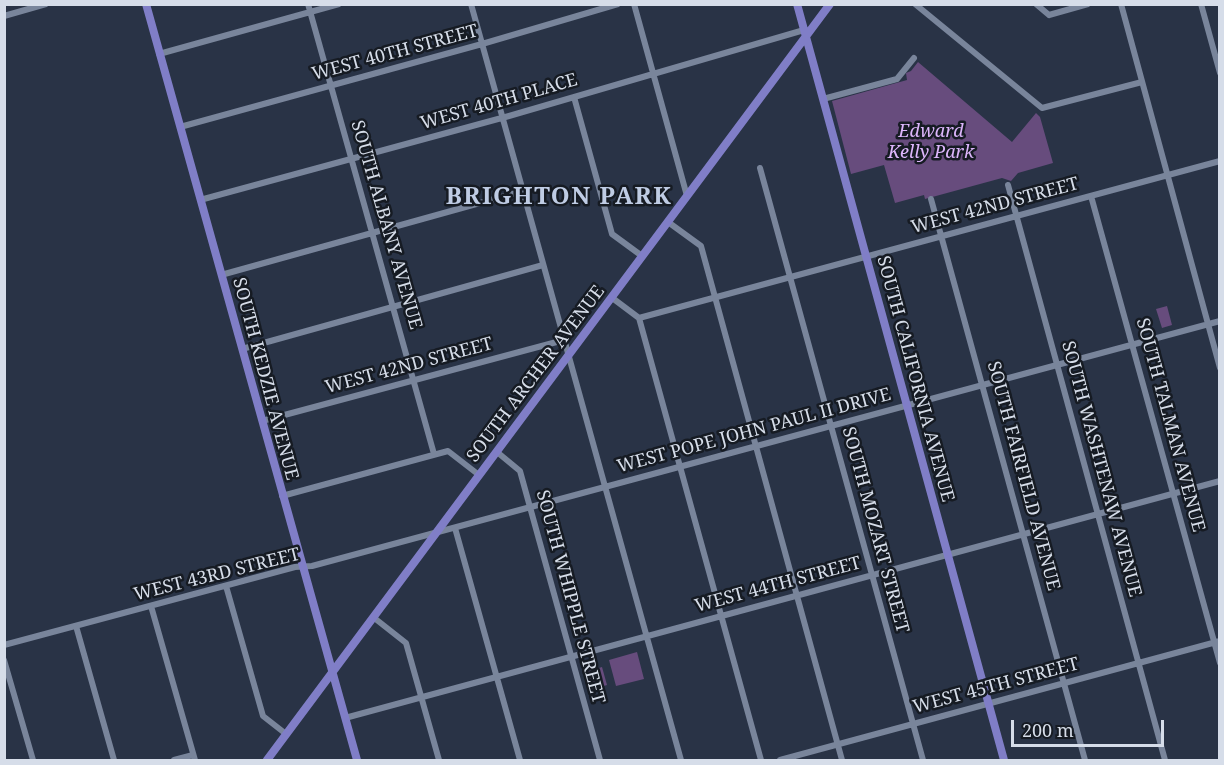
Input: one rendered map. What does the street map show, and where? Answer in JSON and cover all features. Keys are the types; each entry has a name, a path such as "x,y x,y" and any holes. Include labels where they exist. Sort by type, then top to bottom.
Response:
{"main road":[{"name":"SOUTH KEDZIE AVENUE","path":"146,4 357,760"},
{"name":"SOUTH CALIFORNIA AVENUE","path":"797,4 1004,760"},
{"name":"SOUTH ARCHER AVENUE","path":"267,760 274,756 286,734 668,222 805,33 830,4"}],"street":[{"path":"4,16 46,4"},
{"name":"SOUTH ALBANY AVENUE","path":"308,4 434,454"},
{"path":"159,54 339,4"},
{"path":"471,4 681,760"},
{"name":"WEST 40TH STREET","path":"180,127 618,4"},
{"path":"634,4 687,196"},
{"path":"915,4 1042,108 1142,82"},
{"path":"1036,4 1049,15"},
{"path":"1046,4 1049,15"},
{"path":"1049,15 1088,4"},
{"path":"1121,4 1220,368"},
{"path":"1201,4 1220,73"},
{"name":"WEST 40TH PLACE","path":"200,200 805,33"},
{"path":"823,99 897,79 914,58"},
{"path":"574,97 612,234 642,256"},
{"name":"WEST 42ND STREET","path":"639,318 1220,161"},
{"name":"SOUTH MOZART STREET","path":"760,168 923,760"},
{"name":"SOUTH WASHTENAW AVENUE","path":"1008,185 1165,760"},
{"path":"221,274 523,191"},
{"name":"SOUTH TALMAN AVENUE","path":"1091,196 1217,642 1220,663"},
{"name":"SOUTH FAIRFIELD AVENUE","path":"931,199 1085,760"},
{"path":"668,222 701,246 842,760"},
{"path":"242,349 543,265"},
{"path":"611,297 639,318 761,760"},
{"name":"WEST POPE JOHN PAUL II DRIVE","path":"436,533 1220,321"},
{"name":"WEST 42ND STREET","path":"262,422 564,340"},
{"path":"282,496 448,451 479,475"},
{"name":"SOUTH WHIPPLE STREET","path":"496,452 520,471 600,760"},
{"name":"WEST 44TH STREET","path":"345,718 1220,481"},
{"path":"455,528 520,760"},
{"name":"WEST 43RD STREET","path":"4,645 436,533"},
{"path":"226,586 263,716 286,734"},
{"path":"151,606 194,758 174,760"},
{"path":"374,617 406,643 439,760"},
{"path":"76,626 114,760"},
{"name":"WEST 45TH STREET","path":"780,760 1217,642"},
{"path":"4,660 33,760"}],"green space":[{"name":"Edward Kelly Park","path":"918,62 1012,142 1036,113 1040,117 1053,163 1018,173 1011,181 1002,178 925,199 924,195 895,203 884,165 851,174 832,101 907,80 906,73 911,71"},
{"path":"1167,306 1172,325 1162,328 1156,309"},
{"path":"637,652 644,679 616,686 609,660"},
{"path":"602,667 607,685 591,690 586,672"}],"district":[{"name":"BRIGHTON PARK","path":"559,197"}]}
